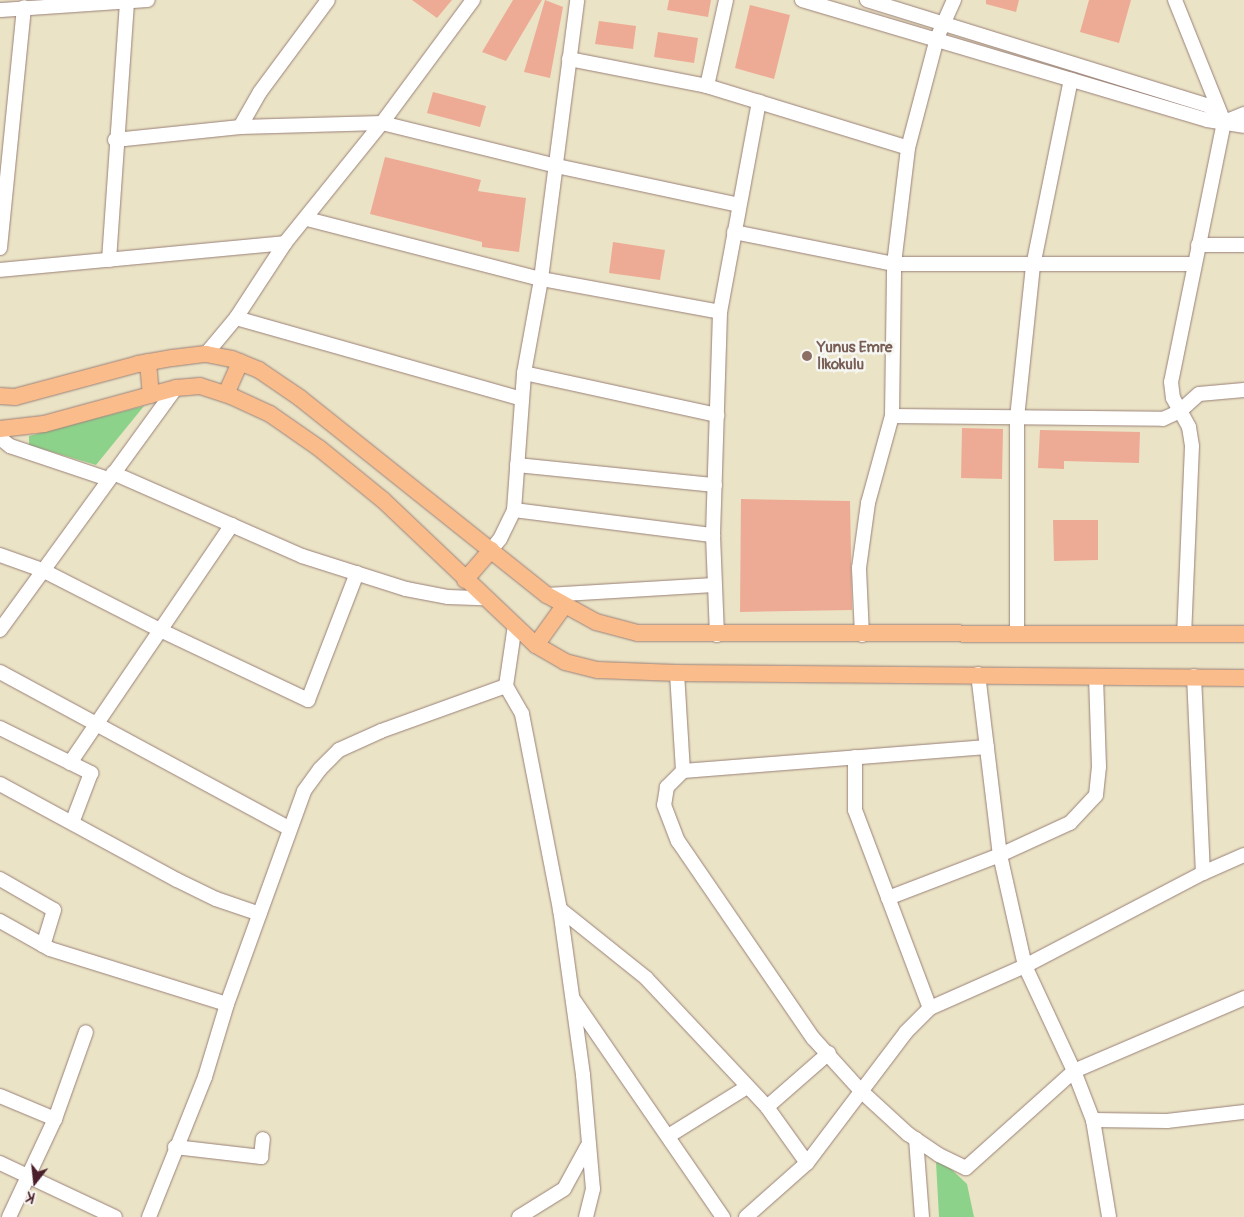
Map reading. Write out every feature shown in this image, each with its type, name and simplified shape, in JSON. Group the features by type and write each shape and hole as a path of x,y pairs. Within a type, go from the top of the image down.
{"main road":[{"path":"0,396 14,397 148,362 206,354 240,362 259,370 300,398 547,595 596,622 638,633 717,635 1244,634"},
{"path":"148,362 151,395"},
{"path":"226,394 240,362"},
{"path":"0,429 44,424 176,388 200,386 226,394 270,414 319,448 383,500 483,598 536,645 565,662 598,670 676,673 978,674 1244,678"},
{"path":"465,580 491,550"},
{"path":"536,645 564,606"}],"street":[{"path":"5,7 148,0"},
{"path":"240,127 260,92 328,0"},
{"path":"206,354 236,318 286,243 382,123 473,0"},
{"path":"564,0 572,19"},
{"path":"491,550 514,510 524,373 541,279 557,166 572,19 576,0"},
{"path":"707,86 726,0"},
{"path":"802,0 937,38 1207,120 1244,126"},
{"path":"867,0 1210,106 1224,122"},
{"path":"862,635 860,559 868,503 892,416 894,264 908,148 937,38 946,24 954,0"},
{"path":"1175,0 1224,122 1170,382 1180,412 1189,427 1192,446 1184,633"},
{"path":"109,260 115,140 127,1"},
{"path":"0,248 4,150 24,7"},
{"path":"569,59 707,86 908,148"},
{"path":"1017,634 1018,418 1033,266 1071,80"},
{"path":"717,635 713,535 720,312 759,102"},
{"path":"1224,122 1244,114"},
{"path":"115,140 240,127 382,123 557,166 739,205"},
{"path":"307,219 541,279 720,312"},
{"path":"734,232 894,264 1033,266 1194,264"},
{"path":"0,270 286,243"},
{"path":"1198,245 1244,245"},
{"path":"236,318 522,399"},
{"path":"524,373 717,415"},
{"path":"0,630 110,476 176,388"},
{"path":"892,416 1163,419 1180,412 1193,398 1206,392 1244,390"},
{"path":"0,438 10,446 110,476 232,525 302,556 448,597 483,598"},
{"path":"518,465 715,485"},
{"path":"514,510 713,535"},
{"path":"70,763 232,525"},
{"path":"0,555 42,570 160,630 308,700 357,573"},
{"path":"547,595 714,586"},
{"path":"515,625 506,686 522,714 560,909 572,998 593,1189 586,1217"},
{"path":"0,672 289,828"},
{"path":"676,673 683,771"},
{"path":"978,674 1000,855 1025,966 1074,1071 1093,1120 1109,1217"},
{"path":"888,898 1000,855 1070,823 1096,795 1099,767 1096,676"},
{"path":"1194,676 1203,873"},
{"path":"149,1217 205,1077 227,1004 289,828 304,791 320,769 339,750 380,731 506,686"},
{"path":"0,728 91,773 72,823"},
{"path":"987,747 683,771 667,787 664,805 678,841 813,1038 829,1053 861,1091 916,1140 966,1168 1074,1071 1244,998"},
{"path":"855,757 855,810 930,1008"},
{"path":"0,784 177,880 216,898 260,914"},
{"path":"746,1217 807,1163 906,1032 930,1008 1025,966 1203,873 1244,855"},
{"path":"0,880 54,910 43,945"},
{"path":"560,909 646,978 747,1088 767,1107 807,1163"},
{"path":"0,921 43,945 227,1004"},
{"path":"572,998 670,1135 723,1217"},
{"path":"9,1217 27,1175 55,1119 86,1032"},
{"path":"767,1107 829,1053"},
{"path":"670,1135 747,1088"},
{"path":"0,1096 55,1119"},
{"path":"1093,1120 1167,1121 1244,1112"},
{"path":"176,1146 261,1157 263,1139"},
{"path":"916,1140 922,1217"},
{"path":"519,1217 564,1189 578,1169 588,1144"},
{"path":"0,1163 115,1217"}],"green space":[{"path":"144,406 96,465 29,445 29,436"},
{"path":"936,1162 948,1166 967,1184 974,1217 939,1217"}],"building":[{"path":"412,0 452,0 437,18"},
{"path":"513,0 542,0 506,61 482,52"},
{"path":"545,0 563,7 550,78 524,72"},
{"path":"669,0 711,0 708,17 667,10"},
{"path":"986,0 1019,0 1016,12 986,4"},
{"path":"1089,0 1131,0 1119,43 1080,32"},
{"path":"750,5 790,15 774,79 735,68"},
{"path":"599,21 636,26 633,49 595,44"},
{"path":"658,32 698,38 694,63 654,57"},
{"path":"433,92 486,106 480,127 427,113"},
{"path":"385,157 481,180 478,191 526,198 519,252 482,247 482,242 370,214"},
{"path":"613,242 665,250 660,280 609,273"},
{"path":"962,428 1003,429 1002,479 961,478"},
{"path":"1040,430 1140,432 1139,463 1064,461 1064,469 1038,468"},
{"path":"741,499 850,501 852,610 740,612"},
{"path":"1053,520 1098,520 1098,560 1054,561"}],"place":[{"name":"Yunus Emre İlkokulu","path":"807,356"}]}
